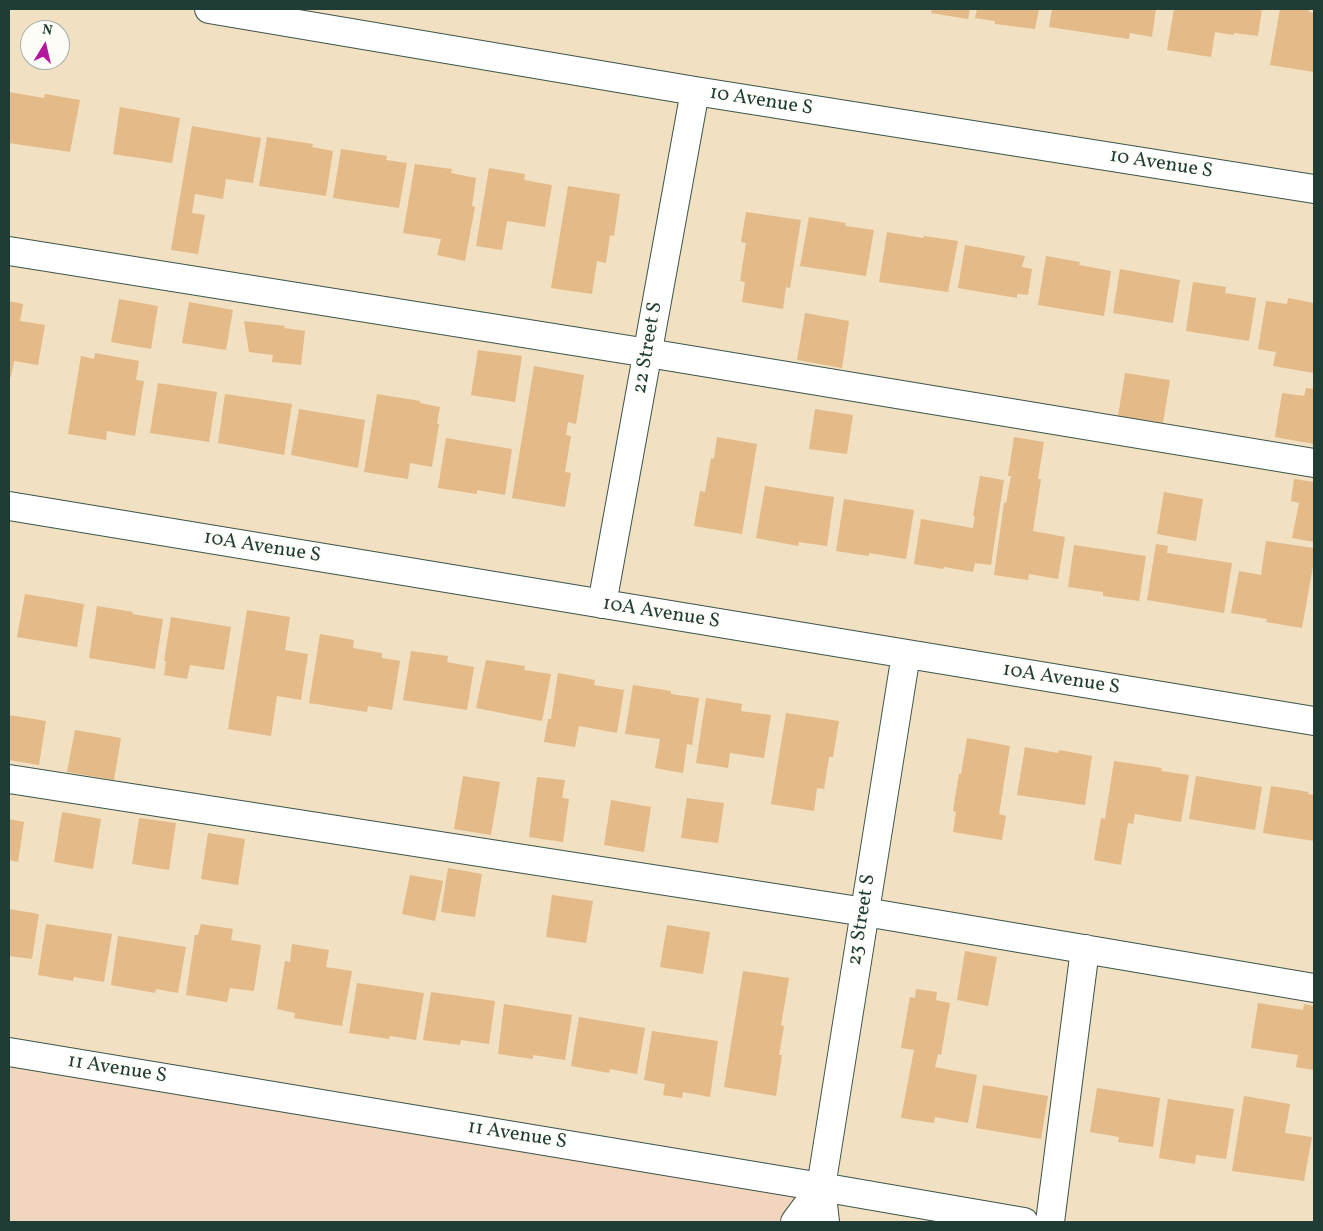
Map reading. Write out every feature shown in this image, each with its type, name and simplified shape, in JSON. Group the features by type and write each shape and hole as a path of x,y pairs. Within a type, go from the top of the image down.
{"street":[{"name":"10 Avenue S","path":"209,9 272,14 695,92 1314,190"},
{"name":"22 Street S","path":"602,604 695,92"},
{"path":"9,251 1314,463"},
{"name":"10A Avenue S","path":"9,506 1314,720"},
{"name":"23 Street S","path":"825,1222 821,1187 906,654"},
{"path":"9,779 865,912 1314,988"},
{"path":"1050,1222 1085,949"},
{"name":"11 Avenue S","path":"9,1052 1024,1222"},
{"name":"23 Street S","path":"795,1222 821,1187"}],"shaded area":[{"path":"9,1052 821,1187 795,1222 9,1222"}],"building":[{"path":"932,9 970,9 968,19 931,13"},
{"path":"977,9 1039,9 1035,29 995,24 995,21 975,18"},
{"path":"1052,9 1156,9 1152,37 1130,33 1129,39 1049,27"},
{"path":"1174,9 1262,9 1258,36 1215,32 1211,57 1167,50"},
{"path":"1280,9 1309,9 1309,12 1314,13 1314,72 1270,65"},
{"path":"9,92 44,98 45,94 80,100 70,152 9,143"},
{"path":"120,107 180,118 172,163 113,154"},
{"path":"192,126 261,138 253,183 226,179 223,199 195,194 192,213 205,215 198,254 171,250"},
{"path":"267,137 313,144 312,147 333,151 326,196 259,186"},
{"path":"341,149 387,156 386,160 407,163 399,208 333,198"},
{"path":"415,164 452,169 451,173 476,178 472,206 475,207 465,261 437,255 441,239 403,233"},
{"path":"489,168 525,174 524,180 552,185 545,227 507,221 502,250 476,246"},
{"path":"568,186 620,194 614,236 610,235 606,263 597,261 592,294 551,288"},
{"path":"746,212 801,220 790,288 786,287 783,309 742,302 745,282 740,281 746,243 741,242"},
{"path":"809,217 846,223 845,226 874,230 866,276 800,266"},
{"path":"887,232 958,241 948,292 879,282"},
{"path":"965,245 1025,256 1022,267 1032,269 1028,295 1017,294 1017,298 958,288"},
{"path":"1046,256 1080,262 1079,265 1111,271 1104,316 1038,305"},
{"path":"1120,269 1180,280 1173,323 1113,313"},
{"path":"1193,282 1226,287 1225,293 1256,298 1249,341 1186,331"},
{"path":"1288,298 1314,303 1314,373 1273,366 1276,352 1258,349 1266,301 1287,304"},
{"path":"119,299 158,306 151,349 111,342"},
{"path":"9,301 23,304 20,321 45,325 38,365 14,361 11,377 9,377"},
{"path":"189,302 233,310 226,350 182,343"},
{"path":"805,313 849,321 842,368 797,360"},
{"path":"244,321 285,326 284,328 305,331 301,365 272,362 273,355 249,352"},
{"path":"478,350 522,356 515,402 471,395"},
{"path":"95,353 139,361 136,380 144,381 135,436 107,431 106,440 68,434 81,356 94,359"},
{"path":"534,366 584,375 576,424 568,422 566,435 571,436 565,472 571,473 565,507 512,498"},
{"path":"1125,373 1170,380 1163,423 1118,416"},
{"path":"158,383 217,392 209,442 150,433"},
{"path":"1306,388 1314,389 1314,444 1275,437 1282,393 1304,396"},
{"path":"225,394 292,404 284,455 218,443"},
{"path":"377,394 420,401 420,403 440,407 432,467 410,463 408,479 364,472"},
{"path":"299,409 365,420 358,468 291,455"},
{"path":"815,409 853,415 847,454 809,449"},
{"path":"717,437 757,444 742,534 694,526 700,491 705,492 711,458 714,459"},
{"path":"1014,437 1044,442 1038,479 1041,479 1033,531 1065,537 1058,579 1029,574 1028,580 994,575 1004,503 1006,503 1011,476 1008,476"},
{"path":"446,438 512,449 505,495 477,490 477,494 438,488"},
{"path":"980,476 1004,480 991,565 975,563 973,572 914,564 921,519 973,528 975,516 973,516"},
{"path":"1294,479 1314,482 1314,542 1292,538 1299,503 1291,501"},
{"path":"765,486 834,497 827,546 799,542 798,546 756,538"},
{"path":"1164,492 1203,499 1196,541 1157,534"},
{"path":"844,499 914,510 906,559 869,553 869,556 836,551"},
{"path":"1266,541 1314,548 1314,561 1302,628 1266,622 1267,619 1231,613 1239,571 1261,575"},
{"path":"1156,544 1168,546 1167,553 1232,563 1224,613 1147,600"},
{"path":"1074,545 1146,556 1139,601 1103,596 1103,592 1068,587"},
{"path":"25,594 84,604 77,647 17,637"},
{"path":"97,606 163,619 155,669 89,658"},
{"path":"247,610 290,617 285,650 308,654 301,700 277,696 271,736 228,729"},
{"path":"171,617 231,627 224,670 190,665 187,679 164,675 166,661 164,661"},
{"path":"320,634 354,640 353,648 382,653 382,658 400,661 392,710 368,706 367,712 309,703"},
{"path":"411,651 448,656 447,662 474,667 467,710 403,700"},
{"path":"486,660 525,666 524,670 551,674 542,721 476,708"},
{"path":"558,673 595,680 594,685 624,690 617,733 579,726 575,747 544,742 548,719 551,719"},
{"path":"633,685 699,698 692,745 687,744 683,773 655,768 660,739 625,734"},
{"path":"706,698 742,704 741,711 771,715 764,758 730,753 728,768 696,763"},
{"path":"786,713 839,721 833,757 829,757 824,789 817,788 814,811 771,804"},
{"path":"9,715 46,721 39,765 9,760"},
{"path":"75,730 121,738 114,780 67,772"},
{"path":"967,738 1010,746 999,814 1006,816 1002,840 953,832 956,812 953,811"},
{"path":"1025,747 1058,753 1059,750 1092,756 1085,805 1017,795"},
{"path":"1114,761 1162,768 1161,771 1189,775 1181,822 1135,814 1133,824 1128,823 1121,865 1094,860 1101,818 1105,819"},
{"path":"463,776 500,782 491,835 454,829"},
{"path":"1196,776 1262,787 1255,830 1189,819"},
{"path":"537,777 565,780 562,798 569,799 563,842 529,837"},
{"path":"1271,786 1309,792 1308,794 1314,795 1314,841 1263,833"},
{"path":"687,798 724,803 718,843 681,838"},
{"path":"611,800 651,807 644,852 604,845"},
{"path":"62,812 101,819 93,869 54,862"},
{"path":"139,818 176,823 169,870 132,864"},
{"path":"9,819 24,822 18,862 9,860"},
{"path":"208,833 245,839 238,885 201,879"},
{"path":"448,868 482,874 475,917 441,912"},
{"path":"410,875 443,881 435,921 402,914"},
{"path":"552,895 593,901 586,943 546,937"},
{"path":"9,909 39,914 32,959 9,956"},
{"path":"46,924 112,934 104,982 74,977 73,981 38,975"},
{"path":"201,924 233,929 231,940 261,945 254,991 230,988 227,1002 186,995 195,935 198,935"},
{"path":"667,925 710,932 703,974 660,967"},
{"path":"118,936 186,947 178,993 156,989 155,993 111,985"},
{"path":"292,944 329,950 326,967 352,971 342,1026 294,1018 295,1013 277,1009 285,961 290,962"},
{"path":"965,951 997,957 988,1006 957,1000"},
{"path":"743,971 789,978 781,1025 784,1026 779,1055 782,1055 776,1096 724,1087"},
{"path":"357,983 424,993 416,1040 390,1036 389,1039 349,1033"},
{"path":"916,989 937,992 936,1000 950,1003 941,1055 938,1054 935,1067 977,1075 968,1123 935,1117 934,1123 901,1118 914,1050 901,1048 910,997 915,998"},
{"path":"431,992 495,1001 489,1044 461,1040 460,1045 423,1040"},
{"path":"1258,1003 1303,1010 1304,1004 1314,1006 1314,1070 1296,1067 1298,1055 1251,1048"},
{"path":"504,1004 572,1015 565,1060 533,1055 533,1059 498,1054"},
{"path":"579,1017 645,1028 637,1074 610,1069 609,1073 571,1066"},
{"path":"652,1031 718,1041 710,1097 683,1092 682,1098 663,1095 665,1084 644,1080"},
{"path":"983,1085 1048,1096 1041,1139 976,1128"},
{"path":"1097,1088 1160,1098 1153,1147 1118,1142 1119,1137 1090,1132"},
{"path":"1244,1096 1290,1104 1285,1133 1312,1137 1304,1181 1232,1171"},
{"path":"1168,1099 1234,1109 1226,1159 1196,1155 1195,1164 1159,1158"}]}
